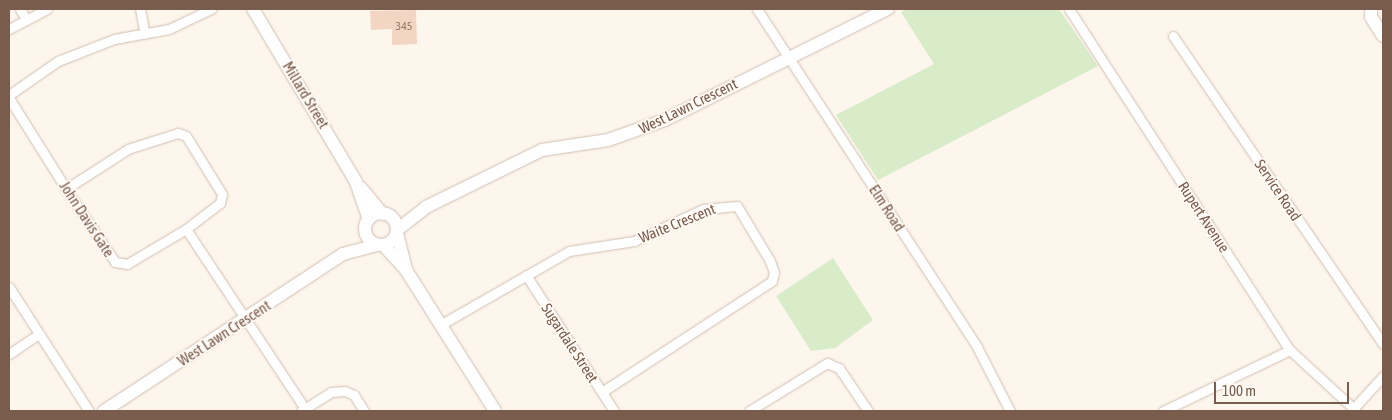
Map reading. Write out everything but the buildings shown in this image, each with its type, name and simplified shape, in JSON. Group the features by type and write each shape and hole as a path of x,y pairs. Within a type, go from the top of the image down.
{"street":[{"path":"20,9 26,19"},
{"path":"9,29 46,9"},
{"path":"140,9 146,34"},
{"path":"9,97 58,61 114,39 169,30 210,9"},
{"name":"Millard Street","path":"253,9 356,182 386,215 397,232"},
{"name":"Elm Road","path":"758,9 980,353 1010,411"},
{"name":"West Lawn Crescent","path":"343,254 380,245 426,207 542,150 608,140 664,120 788,56 888,9"},
{"name":"Rupert Avenue","path":"1069,9 1290,350 1355,410"},
{"path":"1371,9 1371,17 1383,36"},
{"name":"Service Road","path":"1174,36 1383,344"},
{"name":"John Davis Gate","path":"9,97 66,189 115,262 127,264 186,229 220,203 222,194 186,136 178,133 128,149 66,189"},
{"name":"Millard Street","path":"356,182 368,222 369,239 380,245"},
{"name":"Waite Crescent","path":"440,325 569,251 634,241 718,204 737,206 770,261 774,272 772,281 602,392"},
{"name":"West Lawn Crescent","path":"104,411 343,254 368,222 386,215 426,207"},
{"path":"186,229 303,410 331,392 345,391 354,395 364,411"},
{"path":"397,232 406,270"},
{"path":"380,245 406,270 495,411"},
{"name":"Sugardale Street","path":"526,275 614,411"},
{"path":"9,287 89,411"},
{"path":"9,354 39,334"},
{"path":"1163,411 1290,350"},
{"path":"749,411 827,363 839,368 868,411"},
{"path":"1355,410 1383,376"}],"green space":[{"path":"907,9 1059,9 1098,66 878,180 836,115 934,64 901,12"},
{"path":"833,258 873,320 835,348 811,351 776,296"}]}
